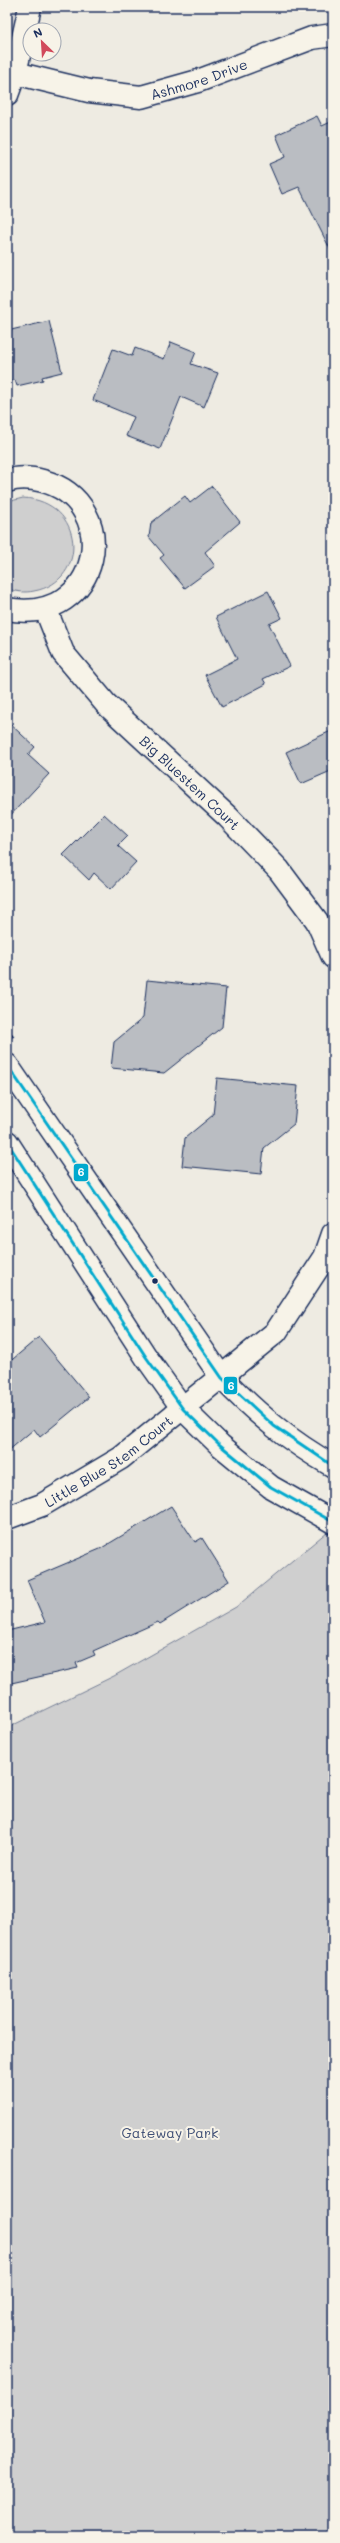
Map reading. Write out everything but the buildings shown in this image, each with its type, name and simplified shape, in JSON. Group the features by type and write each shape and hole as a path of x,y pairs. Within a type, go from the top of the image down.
{"street":[{"path":"7,95 15,73 30,7"},
{"name":"Ashmore Drive","path":"15,73 89,91 141,97 198,81 312,38 333,35"},
{"path":"7,481 32,478 55,484 74,498 87,516 93,538 91,561 82,582 66,599 46,610 24,612 7,609"},
{"name":"Big Bluestem Court","path":"46,610 63,653 106,704 228,817 279,870 317,921 333,957"},
{"path":"7,1065 222,1378 246,1403 297,1446 333,1466"},
{"path":"7,1142 146,1357 183,1409 220,1446 270,1487 333,1522"},
{"path":"222,1378 276,1332 325,1257 333,1234"},
{"name":"Little Blue Stem Court","path":"7,1518 42,1505 121,1458 222,1378"}],"shaded area":[{"path":"7,7 30,7 26,22 22,22 22,38 7,95"}],"green space":[{"path":"23,498 44,502 59,512 68,526 73,542 71,558 65,573 52,584 27,592 7,588 7,502"},
{"name":"Gateway Park","path":"333,1527 333,2536 7,2536 7,1728 114,1676 236,1607"}],"transit line":[{"name":"6","path":"7,1065 222,1378 274,1426 333,1466"},
{"name":"6","path":"7,1142 146,1357 183,1409 220,1445 271,1487 333,1522"}]}
